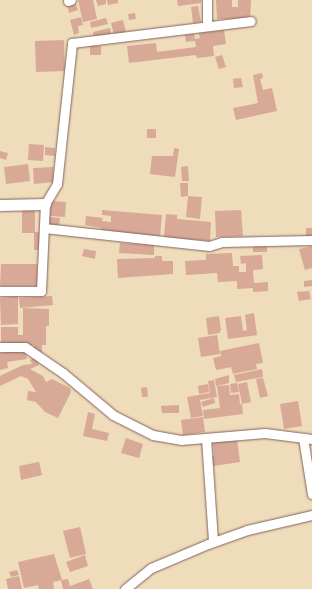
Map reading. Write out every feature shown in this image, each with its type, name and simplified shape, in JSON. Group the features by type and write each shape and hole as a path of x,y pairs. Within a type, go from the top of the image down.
{"street":[{"path":"207,0 207,26"},
{"path":"0,291 41,291 45,204 57,184 72,43 251,21"},
{"path":"0,205 45,204"},
{"path":"44,228 209,246 222,242 312,240"},
{"path":"0,347 25,347 63,373 113,415 138,430 167,438 206,438 266,433 307,438 312,494"},
{"path":"206,438 213,542"},
{"path":"125,589 151,568 213,542 248,530 312,515"}],"building":[{"path":"78,0 93,0 97,19 83,22"},
{"path":"96,0 106,0 106,4 98,6"},
{"path":"107,0 118,0 118,3 108,5"},
{"path":"177,0 201,0 201,3 178,6"},
{"path":"216,0 232,0 232,7 238,7 238,0 251,0 250,19 217,19"},
{"path":"75,2 78,10 69,13 67,4"},
{"path":"198,6 201,22 193,23 191,7"},
{"path":"135,13 136,19 129,20 128,14"},
{"path":"81,17 83,25 78,26 79,33 74,35 70,20"},
{"path":"106,18 108,24 91,28 90,22"},
{"path":"123,20 126,32 114,35 111,23"},
{"path":"110,28 111,34 94,38 93,32"},
{"path":"224,30 226,44 213,46 214,56 197,58 196,55 129,63 127,46 156,43 157,52 196,47 195,41 186,42 185,35 194,34 195,39 200,38 199,33"},
{"path":"64,40 65,71 36,72 35,41"},
{"path":"90,46 101,46 101,55 90,55"},
{"path":"222,55 226,67 219,69 215,57"},
{"path":"262,73 263,78 260,79 263,90 272,88 277,111 236,120 233,108 258,103 253,75"},
{"path":"241,78 243,87 234,88 233,79"},
{"path":"147,129 156,129 156,138 147,138"},
{"path":"29,144 44,145 43,161 28,160"},
{"path":"45,147 55,148 55,156 45,155"},
{"path":"174,148 179,149 175,177 150,174 152,156 173,156"},
{"path":"0,151 8,153 6,160 0,158"},
{"path":"28,164 30,181 6,184 4,167"},
{"path":"188,166 189,181 182,181 181,167"},
{"path":"53,167 54,182 34,184 33,168"},
{"path":"180,183 188,183 188,196 181,197"},
{"path":"188,196 202,197 200,219 186,217"},
{"path":"51,201 66,202 65,217 50,216"},
{"path":"22,210 35,210 35,232 39,232 40,250 34,250 34,233 22,233"},
{"path":"102,210 162,215 160,236 101,231 101,228 85,225 86,216 103,218 102,221 111,222 111,216 102,215"},
{"path":"241,210 243,236 216,237 215,211"},
{"path":"166,214 177,215 177,219 211,222 210,241 164,237"},
{"path":"49,217 60,218 59,226 48,225"},
{"path":"306,228 312,228 312,237 306,237"},
{"path":"120,243 154,245 154,255 119,253"},
{"path":"253,245 267,245 267,252 253,252"},
{"path":"312,246 312,268 305,270 299,249"},
{"path":"84,249 96,251 95,259 82,256"},
{"path":"232,253 233,266 239,266 239,272 246,272 246,263 241,264 240,256 262,255 263,269 253,270 254,283 268,282 268,291 253,292 253,288 237,289 237,281 218,282 217,273 186,275 185,261 206,260 206,254"},
{"path":"155,256 162,256 162,261 173,261 173,274 118,278 117,259 155,258"},
{"path":"1,264 37,264 37,286 0,286"},
{"path":"312,280 312,286 304,287 304,281"},
{"path":"309,291 311,299 299,301 297,292"},
{"path":"18,296 18,324 1,325 0,298"},
{"path":"52,296 53,305 20,308 19,298"},
{"path":"23,308 49,309 49,326 46,326 46,345 42,345 42,354 34,354 34,345 1,345 1,327 18,327 18,335 23,335"},
{"path":"254,313 257,335 228,339 225,318 241,316 243,331 247,330 245,315"},
{"path":"219,316 221,330 219,333 208,335 206,318"},
{"path":"217,335 220,354 201,357 198,338"},
{"path":"259,343 263,363 256,364 257,369 233,374 231,367 216,370 213,358 221,356 220,351"},
{"path":"25,349 27,359 7,362 8,368 0,370 0,353"},
{"path":"36,357 39,365 30,369 43,376 46,382 52,379 70,388 71,392 58,418 45,412 36,402 27,400 28,391 36,392 28,379 21,376 0,386 0,376 23,365 32,364 30,360"},
{"path":"262,369 263,377 236,382 234,375"},
{"path":"229,375 229,383 216,386 215,379"},
{"path":"263,378 268,396 260,398 256,379"},
{"path":"214,380 217,397 200,400 203,416 191,418 187,397 210,393 208,381"},
{"path":"247,382 251,402 242,404 238,384"},
{"path":"237,383 239,392 231,393 230,384"},
{"path":"208,384 209,392 199,394 198,386"},
{"path":"229,385 230,395 239,394 240,404 242,404 243,414 204,419 203,410 220,408 217,386"},
{"path":"147,387 148,397 142,397 141,388"},
{"path":"214,398 215,403 203,407 201,402"},
{"path":"298,401 302,426 284,429 280,404"},
{"path":"179,405 179,413 162,413 161,406"},
{"path":"88,412 95,414 92,429 109,433 107,441 83,436"},
{"path":"203,417 205,432 183,435 181,420"},
{"path":"126,438 143,444 139,458 121,453"},
{"path":"237,439 240,462 207,467 205,457 214,456 213,443"},
{"path":"39,462 42,475 21,480 19,466"},
{"path":"80,527 86,554 70,558 63,531"},
{"path":"54,554 62,580 53,582 54,589 39,589 38,585 24,588 18,562"},
{"path":"85,555 88,566 70,572 66,562"},
{"path":"17,570 19,575 11,577 9,572"},
{"path":"19,576 22,589 8,589 6,579"},
{"path":"68,579 70,586 89,579 93,589 63,589 61,580"}]}
